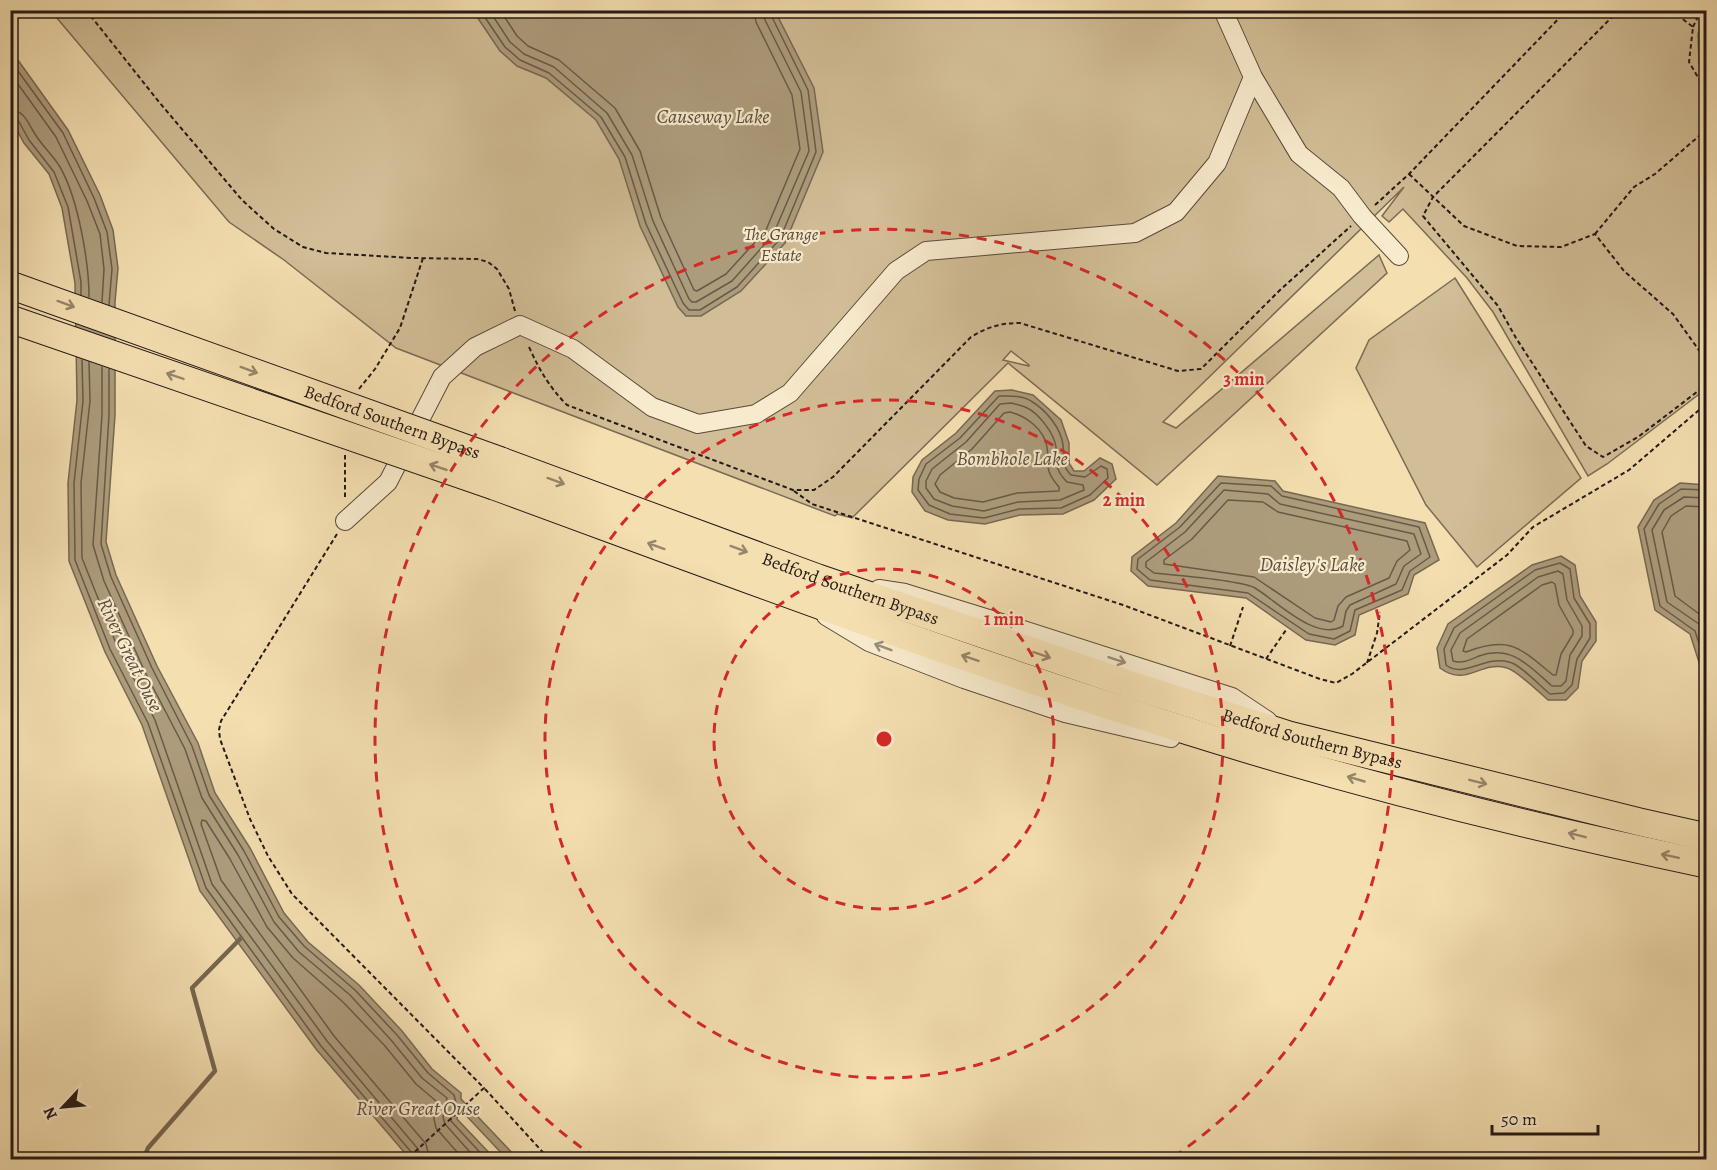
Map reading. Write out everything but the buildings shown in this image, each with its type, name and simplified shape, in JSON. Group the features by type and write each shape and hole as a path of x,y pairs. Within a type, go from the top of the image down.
{"highway":[{"name":"Bedford Southern Bypass","path":"10,285 497,474 814,590 1127,712 1413,795 1707,864"},
{"name":"Bedford Southern Bypass","path":"10,319 497,474"},
{"name":"Bedford Southern Bypass","path":"814,590 1289,735 1707,837"}],"lane":[{"path":"1224,10 1253,77 1299,154 1341,188 1362,216 1399,256"},
{"path":"345,521 388,482 442,377 475,347 520,325 573,349 652,407 688,421 698,424 756,414 790,393 896,271 926,251 1135,234 1176,212 1217,163 1253,77"}],"path":[{"path":"86,10 159,102 242,200 274,230 303,247 326,253 477,259 488,262 497,269 509,290 520,325 540,370 551,390 567,405 794,490 812,504 1123,605 1336,683 1367,663 1507,555 1533,526 1629,470 1707,404"},
{"path":"794,490 814,490 833,477 971,337 984,329 997,325 1020,323 1178,371 1201,369 1279,291 1409,174 1567,10"},
{"path":"1619,10 1433,197 1423,216 1498,306 1586,446 1603,456 1638,438 1707,385"},
{"path":"1671,10 1693,27"},
{"path":"1701,10 1693,27 1689,62 1707,91"},
{"path":"1409,174 1464,226 1516,246 1561,247 1595,234 1634,187 1655,174 1707,130"},
{"path":"1595,234 1624,271 1673,314 1707,360"},
{"path":"356,394 375,369 400,328 423,258"},
{"path":"345,450 345,521 221,721 220,739 250,819 268,856 292,894 484,1088 550,1160"},
{"path":"1230,646 1243,607"},
{"path":"1367,663 1377,633 1380,612"},
{"path":"1266,659 1287,630"},
{"path":"406,1160 484,1088"}],"green space":[{"name":"The Grange Estate","path":"51,11 1706,11 1698,34 1699,64 1706,76 1706,389 1588,476 1493,312 1467,278 1403,209 1389,222 1382,216 1404,187 1163,422 1176,428 1379,255 1387,273 1157,485 1008,363 852,518 837,514 835,516 396,348 284,260 229,222","holes":["1011,351 1029,366 1003,360"]},
{"path":"1455,278 1581,478 1477,567 1426,505 1356,368 1369,340"}],"water":[{"name":"Causeway Lake","path":"473,11 775,11 814,88 823,152 785,243 741,291 701,316 686,316 678,307 640,226 619,159 596,120 546,78 517,66 500,51"},
{"name":"River Great Ouse","path":"10,49 68,130 100,195 113,230 118,268 115,302 115,415 106,542 116,575 157,666 198,743 215,793 250,848 284,913 308,942 359,985 402,1031 432,1069 461,1093 461,1099 518,1159 507,1159 459,1108 457,1119 495,1159 410,1159 316,1049 200,891 142,725 105,652 69,561 68,483 77,400 75,283 62,208 49,174 24,143 11,119"},
{"name":"Bombhole Lake","path":"1012,390 1033,395 1061,420 1069,443 1069,463 1074,471 1084,471 1100,458 1112,464 1116,479 1094,500 1063,514 1020,515 985,524 948,520 925,511 912,492 913,477 922,460 956,433 995,391"},
{"name":"Daisley's Lake","path":"1218,476 1275,481 1283,491 1425,523 1439,560 1414,575 1408,594 1359,615 1355,635 1335,645 1306,640 1246,598 1148,586 1131,571 1132,557 1176,523"},
{"path":"1680,483 1706,485 1706,684 1690,634 1655,610 1638,527 1654,500"},
{"path":"1561,556 1575,565 1580,596 1596,622 1596,641 1582,661 1578,688 1566,700 1548,700 1522,677 1507,668 1489,667 1466,675 1458,675 1440,668 1437,648 1448,624 1532,565"}],"waterway":[{"path":"143,1160 148,1148 215,1071 192,988 241,938"}]}
